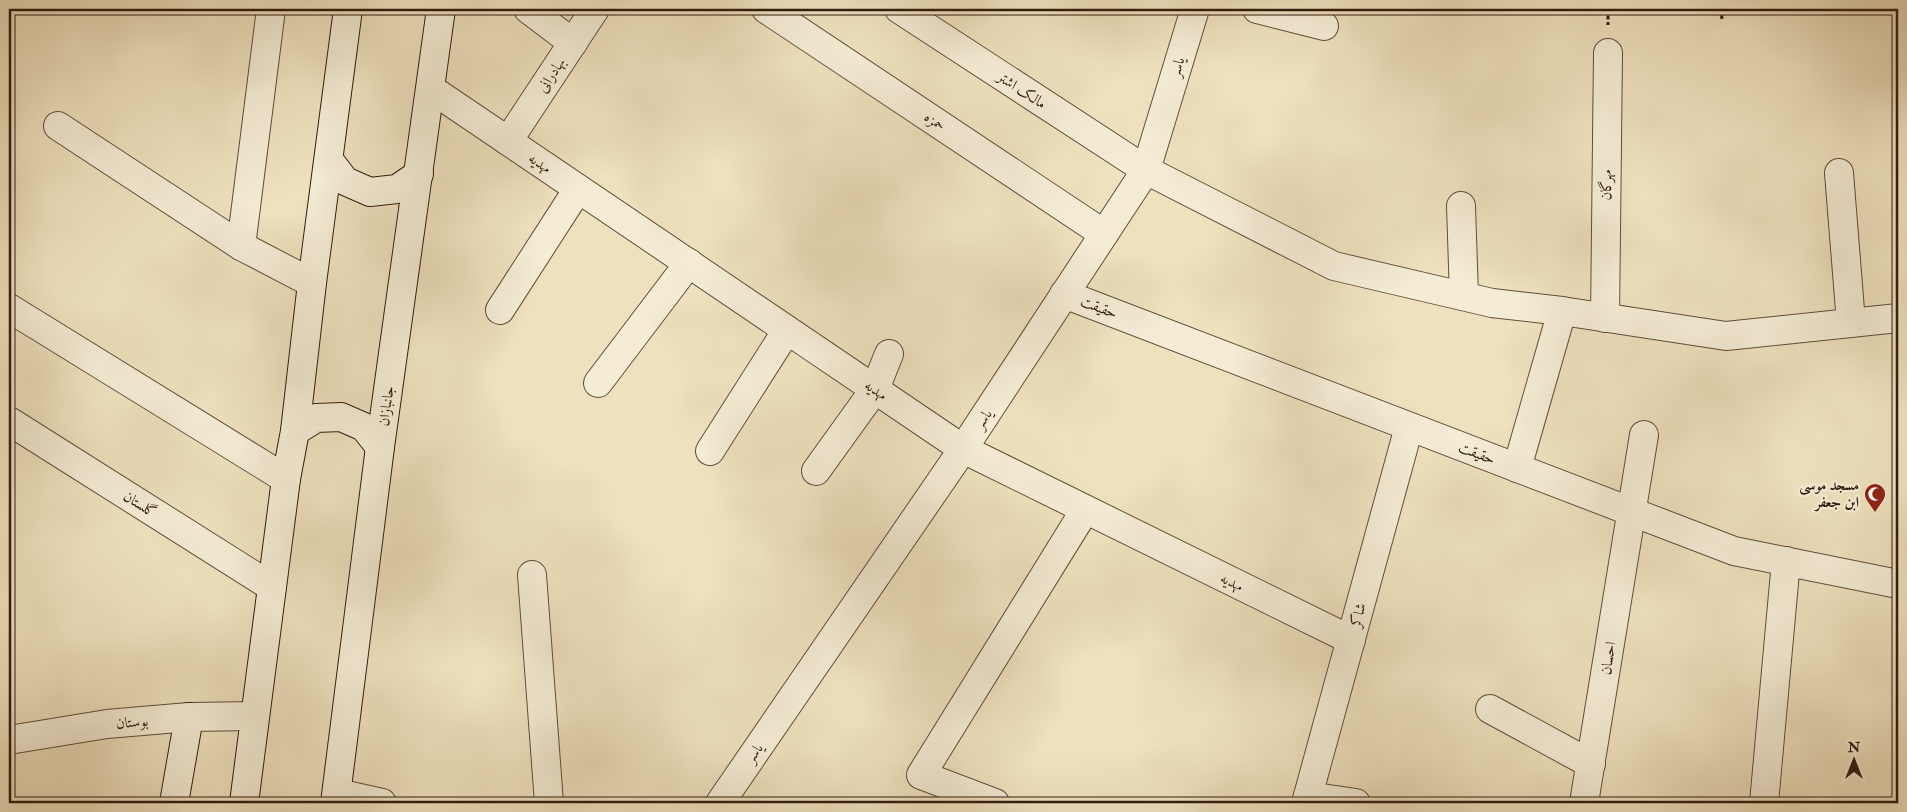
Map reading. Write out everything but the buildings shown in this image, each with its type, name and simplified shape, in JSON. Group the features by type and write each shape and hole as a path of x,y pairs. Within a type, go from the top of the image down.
{"street":[{"path":"241,246 270,9"},
{"path":"244,803 348,9"},
{"name":"جانبازان","path":"336,798 380,447 441,9"},
{"path":"528,9 573,43"},
{"name":"بهادرانی","path":"508,141 595,9"},
{"name":"حمزه","path":"766,9 1104,234"},
{"name":"مالک اشتر","path":"899,9 1146,170 1334,266 1492,302 1726,336 1898,318"},
{"name":"یاسر","path":"720,803 963,449 1146,170 1195,9"},
{"path":"1257,9 1324,26"},
{"name":"مهرگان","path":"1605,318 1608,54"},
{"name":"مهدیه","path":"431,89 963,449 1351,640"},
{"path":"58,126 241,246 312,283"},
{"path":"329,160 345,181 370,192 397,189 419,174"},
{"path":"1839,173 1851,323"},
{"path":"500,310 578,189"},
{"path":"1460,206 1464,296"},
{"path":"598,383 689,264"},
{"name":"حقیقت","path":"1064,294 1734,551 1898,584"},
{"path":"9,308 286,479"},
{"path":"1517,468 1562,311"},
{"path":"710,451 787,330"},
{"path":"816,470 875,390 889,354"},
{"path":"294,431 316,418 341,417 364,427 380,447"},
{"name":"گلستان","path":"9,421 272,587"},
{"name":"شاکر","path":"1307,800 1409,427"},
{"name":"احسان","path":"1584,803 1644,435"},
{"path":"995,803 921,775 1086,510"},
{"path":"1764,803 1786,561"},
{"path":"532,575 549,803"},
{"path":"1490,708 1591,764"},
{"name":"بوستان","path":"9,740 107,724 188,717 255,716"},
{"path":"174,803 188,717"},
{"path":"336,798 382,803"},
{"path":"1307,800 1356,803"}],"path":[{"path":"1722,9 1722,19"}],"place":[{"name":"مسجد موسی ابن جعفر","path":"1875,513"}]}
